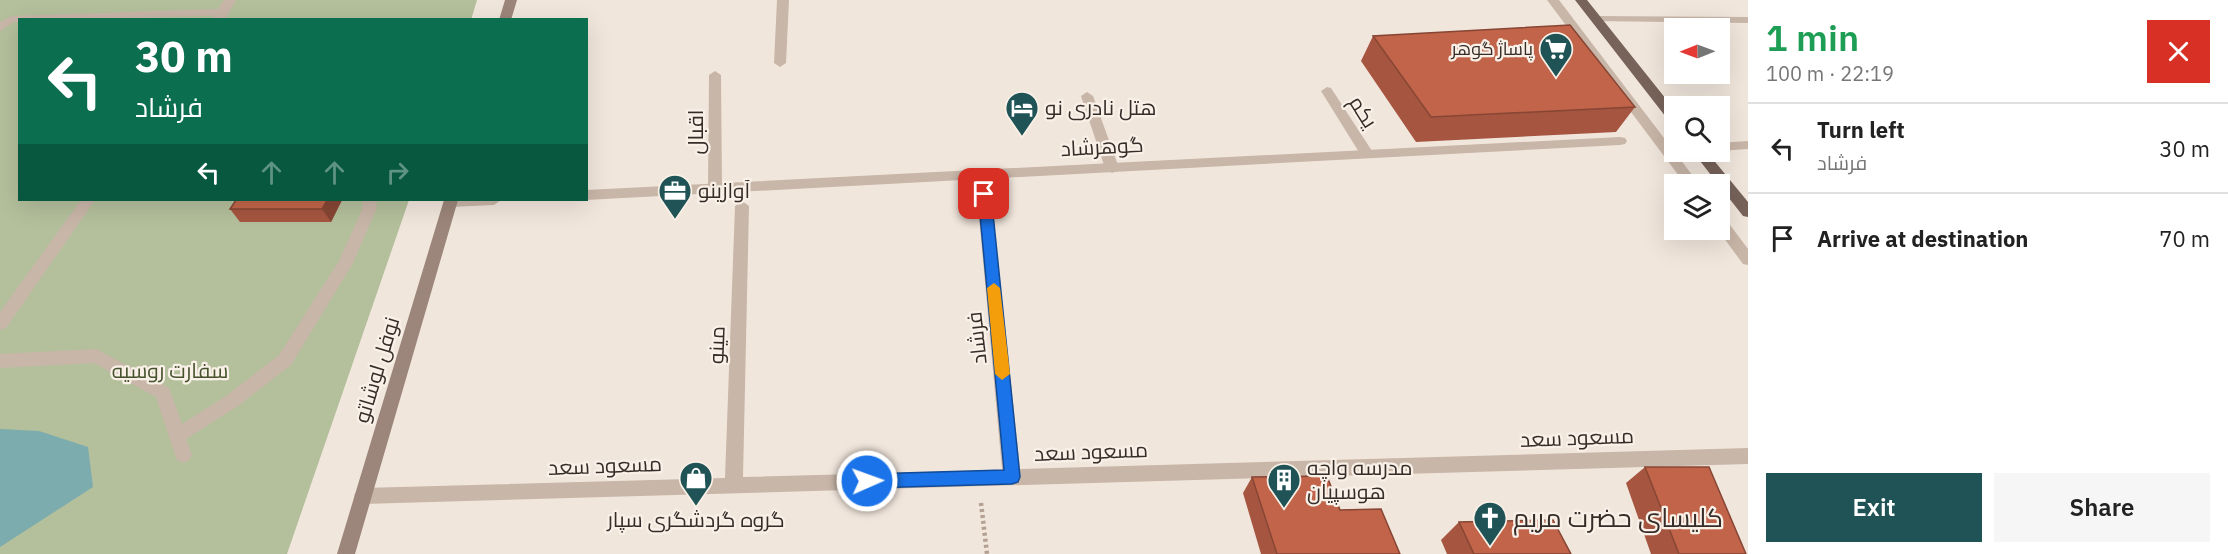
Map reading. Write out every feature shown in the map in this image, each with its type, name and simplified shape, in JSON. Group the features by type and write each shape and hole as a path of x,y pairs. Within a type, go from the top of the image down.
{"main road":[{"path":"506,18 511,0"},
{"path":"1581,0 1664,105"},
{"path":"1708,162 1748,212"},
{"name":"نوفل لوشاتو","path":"346,554 451,201"}],"street":[{"path":"114,18 218,17 230,0"},
{"path":"780,63 783,0"},
{"path":"1553,0 1684,174"},
{"path":"0,28 11,19 18,19"},
{"path":"1595,19 1748,20"},
{"name":"اقبال","path":"715,75 716,188"},
{"name":"یکم","path":"1327,91 1367,154"},
{"path":"1087,96 1112,168"},
{"name":"گوهرشاد","path":"588,195 1620,141"},
{"path":"1730,146 1748,145"},
{"name":"فرشاد","path":"984,194 1012,477"},
{"path":"0,324 87,201"},
{"path":"177,436 232,401 285,360 346,263 369,210 370,201"},
{"name":"مینو","path":"734,485 742,206"},
{"path":"1730,236 1748,260"},
{"path":"0,361 96,356 163,393 183,454"},
{"name":"مسعود سعد","path":"363,496 1748,456"}],"path":[{"path":"978,478 987,554"}],"green space":[{"name":"سفارت روسیه","path":"0,0 477,0 472,18 18,18 18,201 409,201 287,554 0,554"}],"water":[{"path":"0,429 39,431 88,447 93,487 0,547"}],"building":[{"path":"1570,25 1635,107 1431,117 1373,36"},
{"path":"235,201 326,201 322,209 230,209"},
{"path":"1645,467 1709,467 1746,554 1679,554"},
{"name":"مدرسه واچه هوسپیان","path":"1327,476 1340,510 1381,509 1400,554 1277,554 1252,477"},
{"path":"1553,520 1571,554 1474,554 1459,522"}],"slow traffic":[{"path":"994,288 1002,374"}],"place":[{"name":"پاساژ گوهر","path":"1556,78"},
{"name":"هتل نادری نو","path":"1022,137"},
{"name":"آوازینو","path":"675,220"},
{"name":"گروه گردشگری سپار","path":"696,507"},
{"name":"مدرسه واچه هوسپیان","path":"1284,509"},
{"name":"کلیسای حضرت مریم","path":"1490,547"}],"route":[{"path":"867,481 1012,477 984,194"}]}
